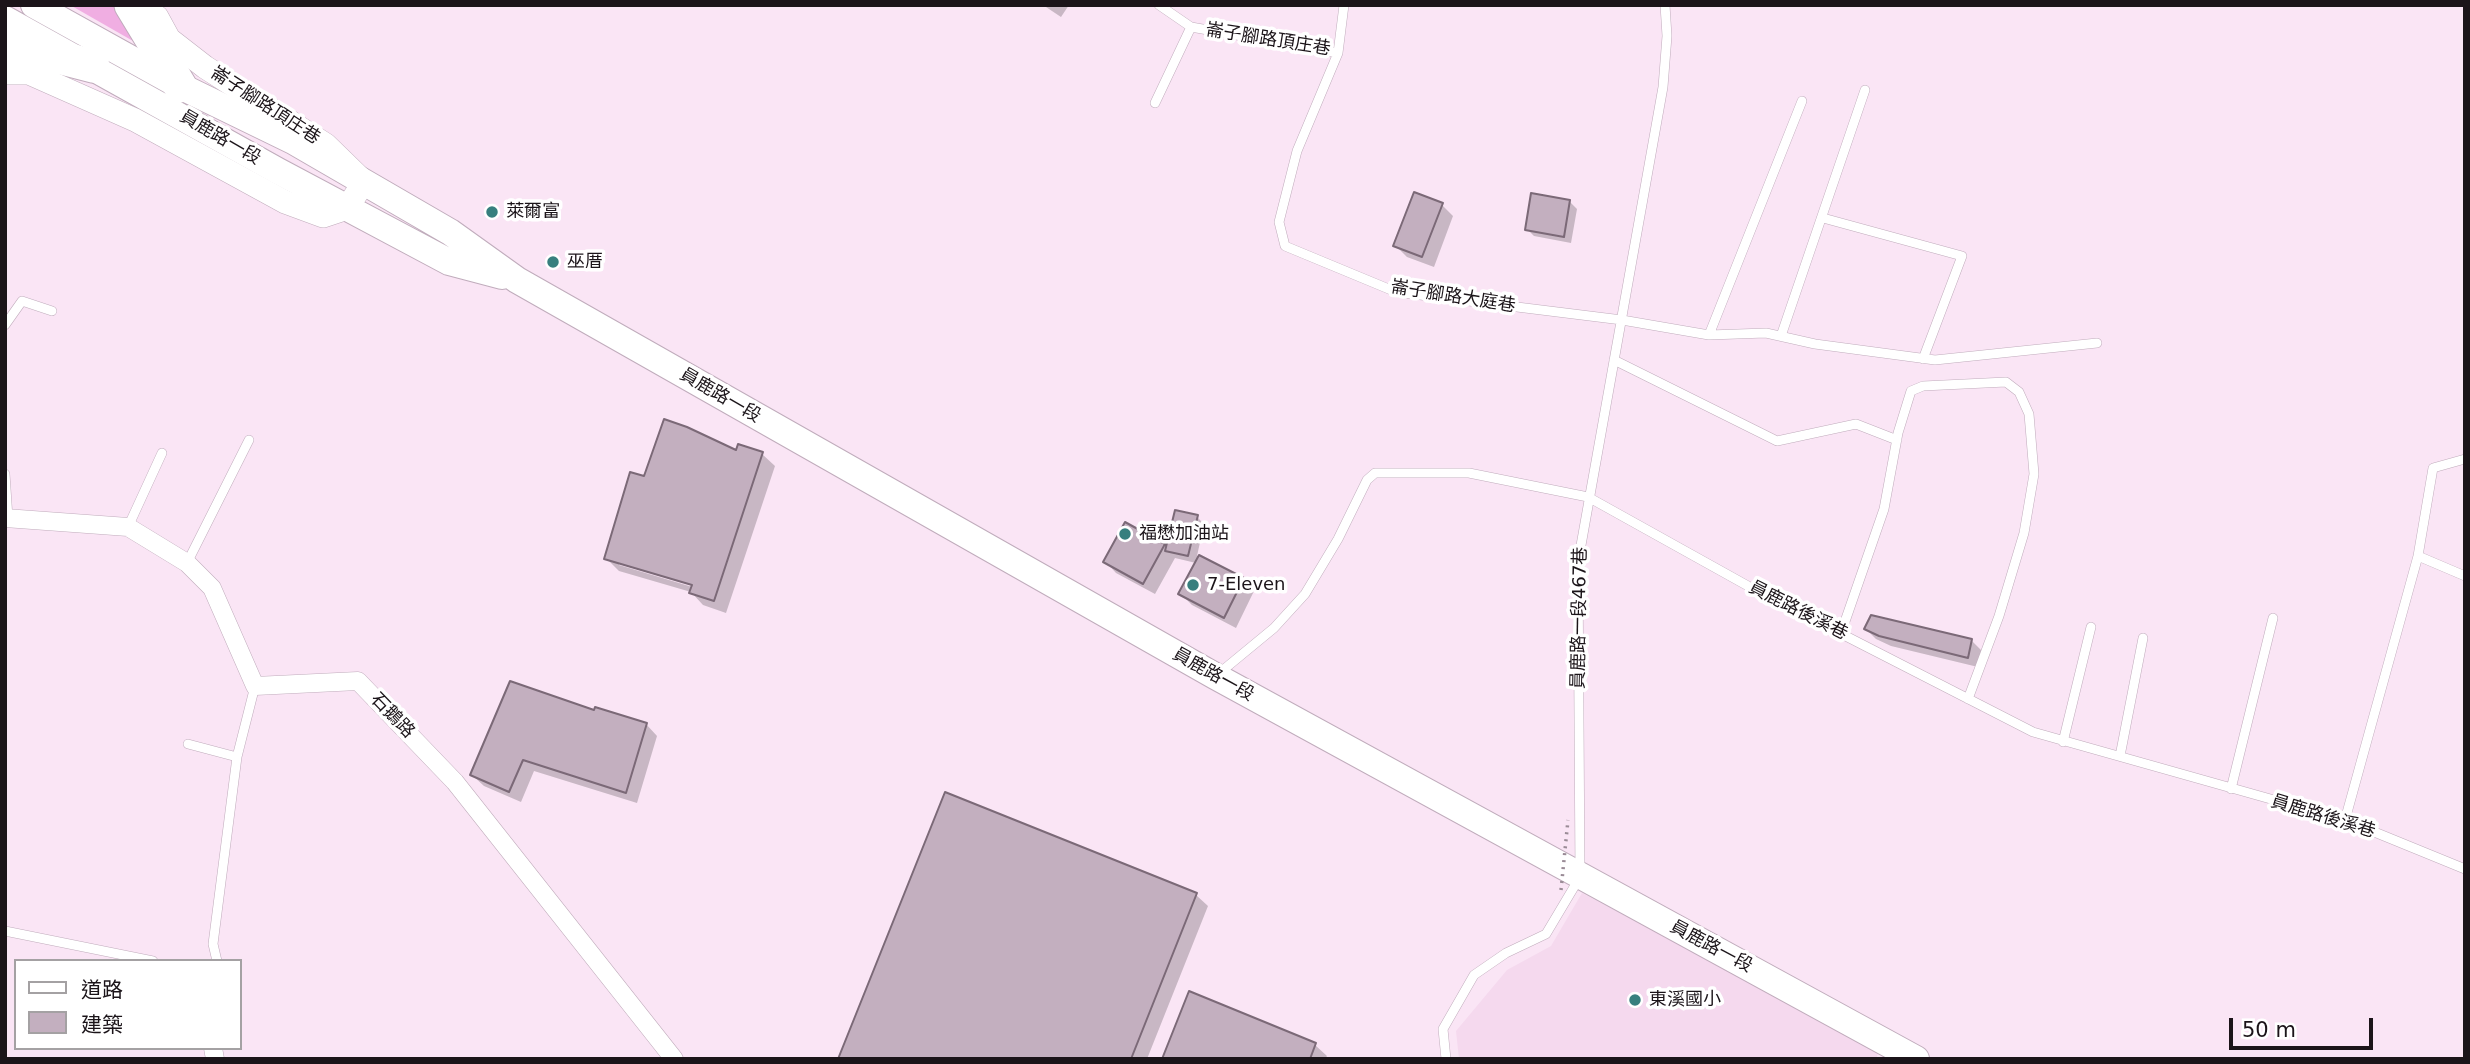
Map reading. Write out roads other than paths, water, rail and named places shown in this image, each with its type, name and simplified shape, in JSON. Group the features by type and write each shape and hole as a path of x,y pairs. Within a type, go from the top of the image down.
{"highway":[{"path":"131,5 180,86"},
{"path":"5,48 31,50 93,66"}],"main road":[{"name":"員鹿路一段","path":"34,5 180,86 293,141 450,232 517,280 1215,676 1570,883 1916,1059"},
{"name":"員鹿路一段","path":"5,19 449,262 517,280"}],"street":[{"name":"崙子腳路頂庄巷","path":"150,5 169,39 205,67 326,145 364,182"},
{"path":"5,73 29,73 135,120 285,202 323,216 347,208 364,182"},
{"path":"7,518 128,527 187,563 212,588 255,685"},
{"name":"石鵝路","path":"255,685 358,681 455,782 674,1059"}],"lane":[{"name":"崙子腳路頂庄巷","path":"1159,5 1191,27 1338,53 1344,5"},
{"path":"1622,320 1663,87 1667,36 1665,5"},
{"path":"1154,103 1191,27"},
{"name":"崙子腳路大庭巷","path":"1338,53 1297,151 1279,222 1285,246 1396,292 1622,320 1709,335 1766,333 1815,344 1935,360 2097,343"},
{"path":"1781,336 1865,90"},
{"path":"1709,335 1802,101"},
{"path":"1823,218 1962,256 1923,359"},
{"path":"5,325 22,301 52,311"},
{"name":"員鹿路一段467巷","path":"1570,883 1578,562 1622,320"},
{"path":"1614,360 1777,441 1856,424 1897,440"},
{"path":"1840,633 1884,509 1897,440 1911,391 1923,386 2006,382 2019,392 2029,414 2034,474 2024,533 2000,616 1968,698"},
{"path":"187,563 249,440"},
{"path":"128,527 162,453"},
{"path":"2345,820 2417,556 2433,468 2465,458"},
{"name":"員鹿路後溪巷","path":"1215,676 1274,628 1306,594 1338,539 1367,480 1375,472 1469,473 1588,497 1748,586 2034,732 2345,820 2465,869"},
{"path":"5,474 7,518"},
{"path":"2417,556 2465,576"},
{"path":"2231,789 2273,618"},
{"path":"2063,742 2091,626"},
{"path":"2120,756 2143,638"},
{"path":"217,959 213,944 237,757 255,685"},
{"path":"188,744 237,757"},
{"path":"1446,1059 1443,1029 1474,975 1506,953 1546,934 1570,883"},
{"path":"5,931 143,959"}],"place":[{"name":"萊爾富","path":"492,212"},
{"name":"巫厝","path":"553,262"},
{"name":"福懋加油站","path":"1125,534"},
{"name":"7-Eleven","path":"1193,585"},
{"name":"東溪國小","path":"1635,1000"}]}
